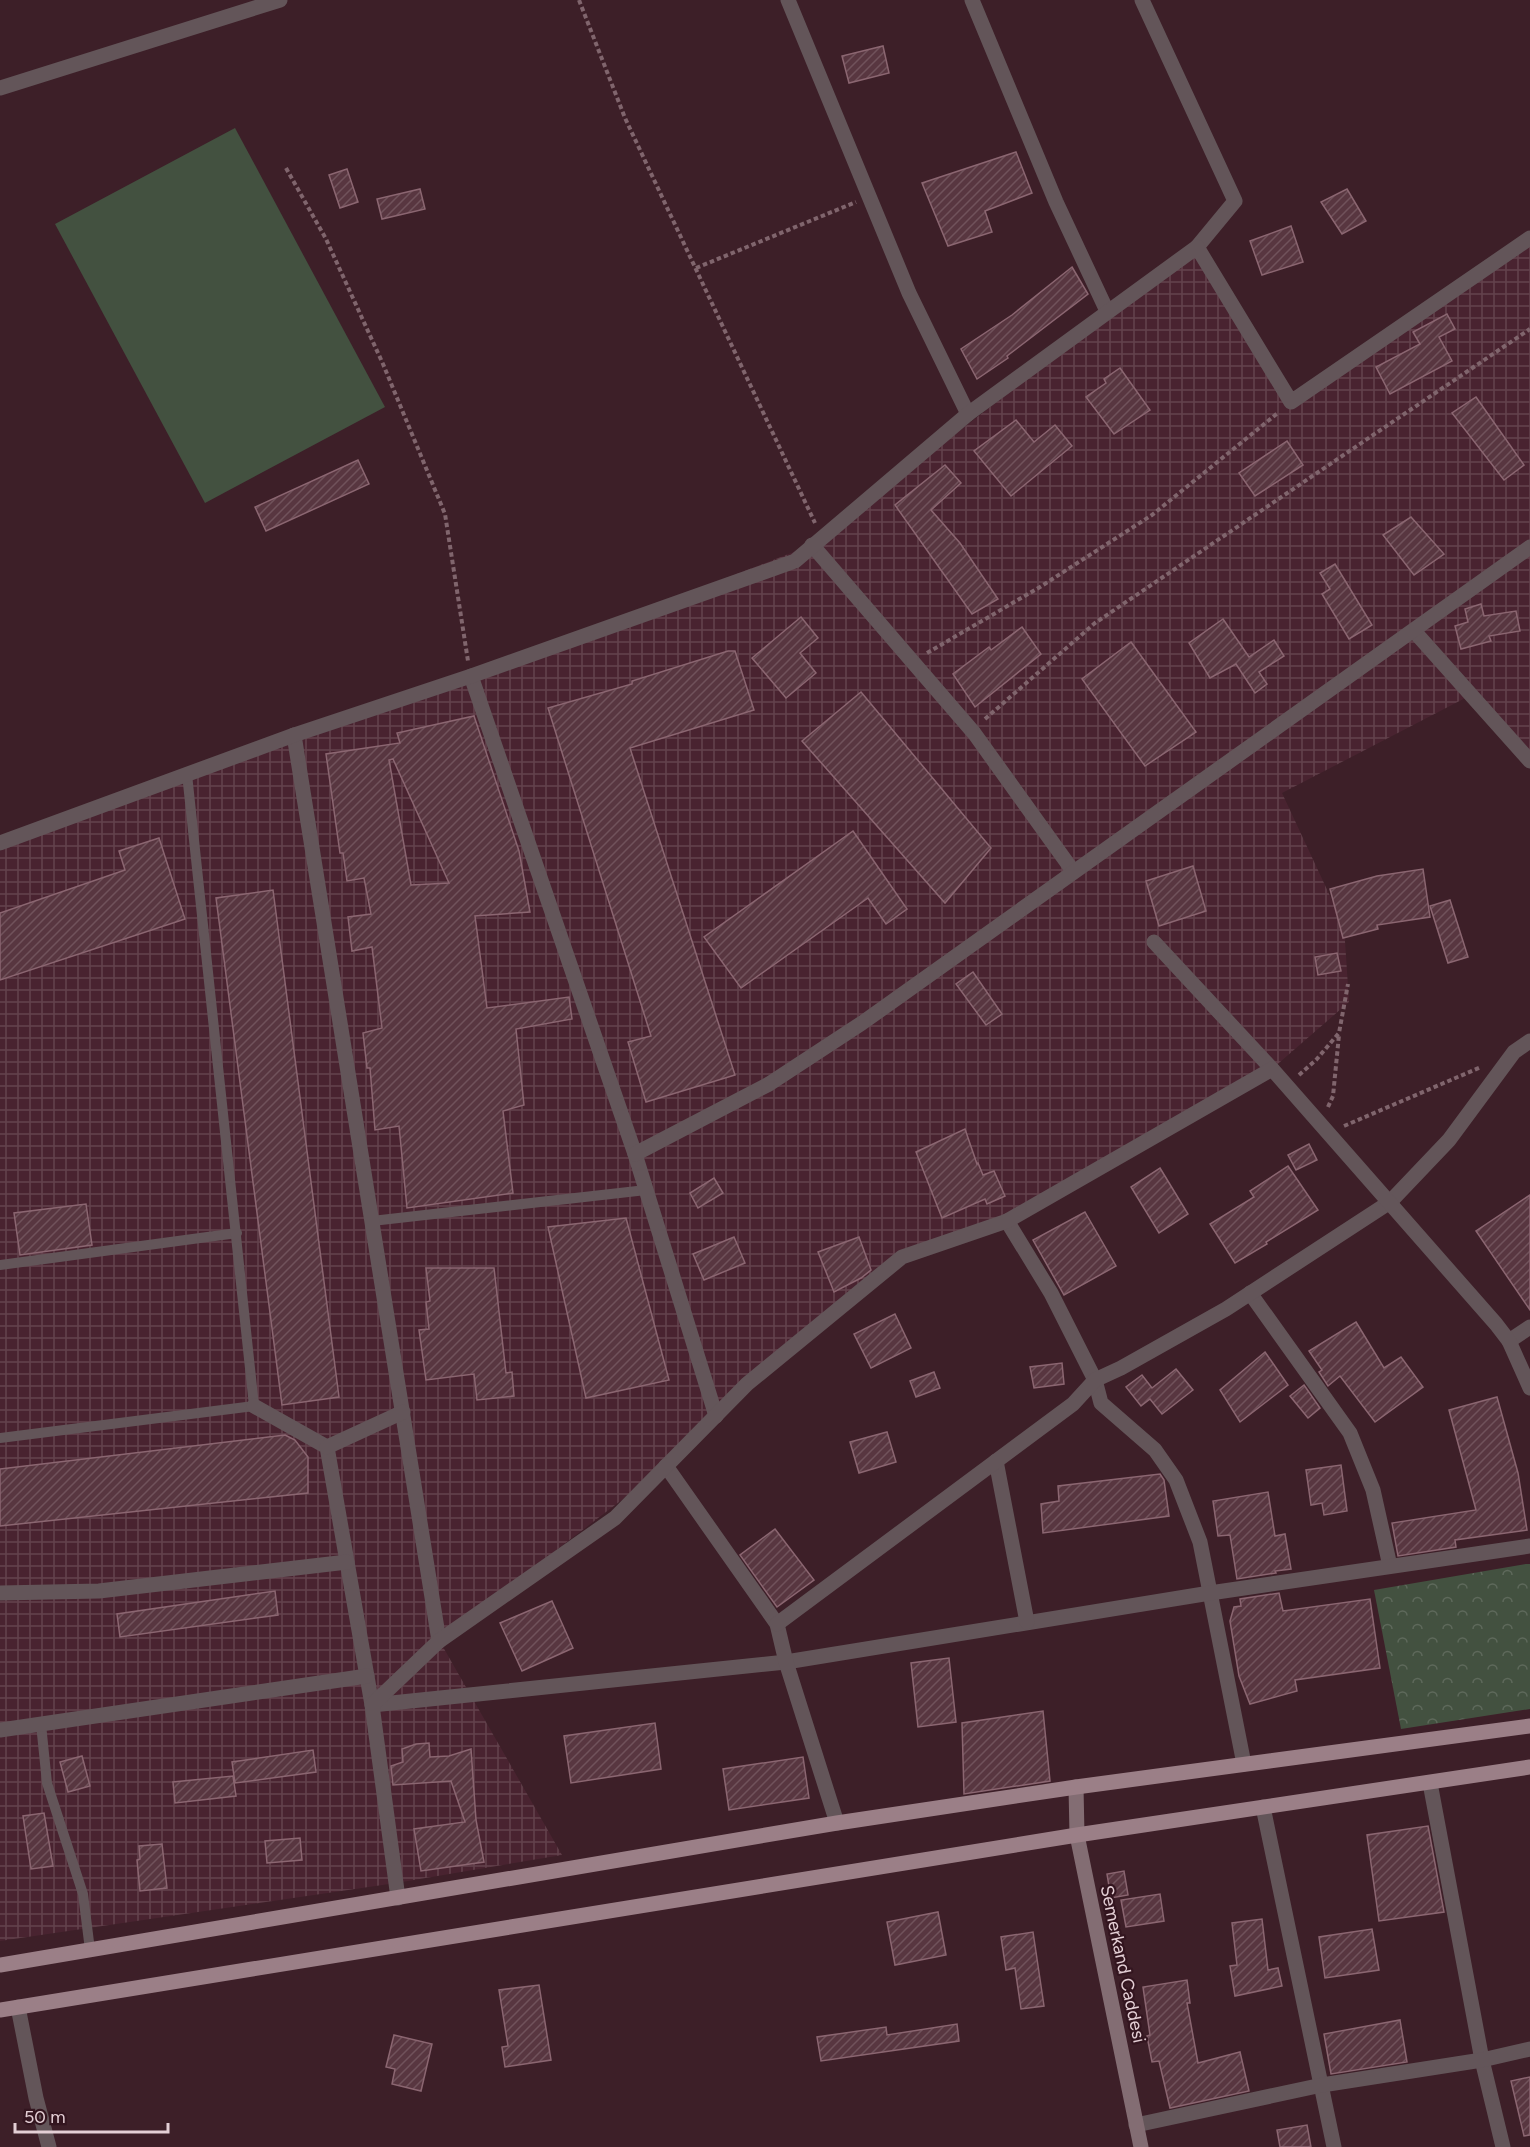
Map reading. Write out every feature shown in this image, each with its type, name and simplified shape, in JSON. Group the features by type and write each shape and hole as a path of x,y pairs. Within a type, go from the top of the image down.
{"main road":[{"path":"0,1965 837,1822 1076,1787 1530,1726"},
{"path":"0,2010 1077,1835 1530,1767"}],"street":[{"path":"0,88 280,0"},
{"path":"788,0 909,293 968,414"},
{"path":"972,0 1056,202 1107,311"},
{"path":"0,843 294,735 471,676 795,561 968,414 1197,247 1235,201 1142,0"},
{"path":"1197,247 1291,402 1530,238"},
{"path":"817,541 974,733 1073,870"},
{"path":"635,1154 769,1084 862,1023 1073,870 1530,547"},
{"path":"1413,631 1530,761"},
{"path":"471,676 635,1154 716,1416"},
{"path":"294,735 439,1641"},
{"path":"1154,942 1287,1085 1509,1341 1530,1388"},
{"path":"777,1624 1073,1404 1095,1380 1121,1368 1250,1293 1390,1202 1449,1140 1514,1052 1530,1041"},
{"path":"372,1705 439,1641 615,1518 747,1384 902,1257 1007,1221 1272,1069"},
{"path":"1007,1221 1051,1293 1095,1380 1101,1403 1155,1450 1176,1480 1200,1542 1244,1764"},
{"path":"1250,1293 1350,1434 1373,1490 1390,1566"},
{"path":"1509,1341 1530,1327"},
{"path":"254,1406 327,1447"},
{"path":"327,1447 403,1413"},
{"path":"327,1447 372,1705 398,1898"},
{"path":"996,1461 1027,1622"},
{"path":"666,1466 777,1624 786,1662 837,1822"},
{"path":"372,1705 786,1662 1210,1593 1530,1546"},
{"path":"0,1593 99,1592 347,1562"},
{"path":"0,1730 367,1676"},
{"path":"1430,1783 1482,2060 1503,2147"},
{"name":"Semerkand Caddesi","path":"1076,1787 1077,1835 1141,2147"},
{"path":"1263,1807 1335,2147"},
{"path":"0,2016 18,2007 36,2097 49,2147"},
{"path":"1137,2125 1322,2085 1482,2060 1530,2049"}],"lane":[{"path":"0,1438 254,1406 187,774"},
{"path":"372,1221 646,1190"},
{"path":"0,1265 237,1233"},
{"path":"41,1724 47,1783 83,1894 90,1950"}],"path":[{"path":"579,0 625,118 696,268 817,541"},
{"path":"286,168 326,239 384,364 445,514 471,676"},
{"path":"696,268 869,196"},
{"path":"974,733 983,722 1095,623 1530,329"},
{"path":"913,661 1040,587 1152,515 1291,402"},
{"path":"1333,1096 1348,984"},
{"path":"1287,1085 1316,1060 1340,1033"},
{"path":"1329,1133 1482,1066"}],"shaded area":[{"path":"1530,238 1530,760 1473,694 1282,793 1344,926 1349,1002 1272,1069 1007,1221 902,1257 716,1416 666,1466 439,1640 562,1855 396,1883 0,1941 0,843 471,676 812,545 1197,247 1291,401"}],"green space":[{"path":"235,128 385,407 205,503 55,224"},
{"path":"1530,1564 1530,1709 1401,1729 1374,1590"}],"building":[{"path":"883,46 889,73 849,83 842,56"},
{"path":"1016,152 1032,193 985,211 992,232 948,246 922,183"},
{"path":"347,169 358,202 340,208 329,175"},
{"path":"420,189 425,209 382,219 377,199"},
{"path":"1347,189 1366,221 1342,234 1321,202"},
{"path":"1291,226 1303,262 1262,275 1250,241"},
{"path":"1072,267 1088,294 1007,356 1008,358 977,379 961,349 1012,315"},
{"path":"1447,314 1455,329 1439,337 1452,361 1390,394 1376,367 1420,344 1413,332"},
{"path":"1120,368 1150,410 1114,434 1086,397 1106,383 1104,379"},
{"path":"1476,397 1524,465 1504,480 1452,413"},
{"path":"1016,420 1034,442 1055,425 1072,446 1011,496 974,451"},
{"path":"1287,441 1303,465 1255,496 1239,473"},
{"path":"358,460 369,484 266,531 255,507"},
{"path":"945,465 961,483 931,510 960,543 998,599 972,614 895,505"},
{"path":"1411,517 1444,554 1414,575 1383,535"},
{"path":"1335,564 1372,625 1349,639 1322,594 1330,589 1320,573"},
{"path":"1481,604 1484,616 1516,611 1520,631 1489,636 1491,641 1461,649 1455,626 1468,622 1465,609"},
{"path":"801,617 818,638 800,653 816,673 786,698 752,658"},
{"path":"1223,619 1249,657 1274,640 1284,656 1259,672 1267,684 1255,693 1236,664 1210,678 1189,643"},
{"path":"1022,627 1041,654 975,707 953,674 989,647 991,650"},
{"path":"1131,642 1196,732 1145,766 1082,679"},
{"path":"728,651 735,651 754,710 630,748 735,1075 646,1102 628,1042 651,1036 548,708 632,684 632,681"},
{"path":"861,692 991,848 945,903 802,741"},
{"path":"474,716 519,851 530,912 475,916 487,1008 569,997 572,1019 516,1029 524,1105 503,1111 513,1193 407,1208 399,1126 375,1130 370,1068 367,1068 363,1033 382,1028 372,947 352,951 348,917 371,914 364,878 347,881 343,853 340,853 326,754 400,743 397,733","holes":["393,759 449,883 411,885 389,760"]},
{"path":"853,831 907,909 886,924 868,898 741,988 704,937"},
{"path":"159,838 185,919 0,980 0,913 125,870 119,851"},
{"path":"1193,866 1206,911 1159,926 1146,881"},
{"path":"1423,869 1430,917 1377,925 1378,929 1343,938 1330,889 1377,876"},
{"path":"273,890 339,1397 282,1405 216,898"},
{"path":"1450,900 1468,957 1448,963 1430,906"},
{"path":"1337,953 1341,971 1318,975 1315,957"},
{"path":"973,972 1002,1014 986,1025 956,984"},
{"path":"965,1129 983,1175 994,1171 1005,1196 987,1204 985,1199 942,1218 916,1152"},
{"path":"1309,1144 1317,1160 1296,1170 1288,1155"},
{"path":"1288,1166 1318,1210 1235,1263 1210,1224 1254,1197 1250,1191"},
{"path":"1160,1168 1188,1214 1159,1233 1131,1187"},
{"path":"714,1178 723,1193 698,1208 690,1193"},
{"path":"1530,1195 1530,1310 1476,1231"},
{"path":"86,1204 92,1245 20,1255 14,1213"},
{"path":"1085,1212 1116,1266 1064,1295 1033,1240"},
{"path":"626,1218 669,1380 586,1398 548,1227"},
{"path":"734,1237 745,1263 704,1280 693,1254"},
{"path":"859,1237 871,1270 834,1292 818,1252"},
{"path":"426,1268 494,1268 506,1373 512,1372 514,1396 477,1400 474,1374 426,1380 419,1330 429,1329 426,1302 430,1301"},
{"path":"895,1314 911,1348 871,1368 854,1334"},
{"path":"1356,1322 1384,1368 1401,1357 1423,1387 1375,1422 1340,1376 1328,1386 1319,1372 1322,1370 1309,1351"},
{"path":"1265,1352 1288,1385 1240,1422 1220,1390"},
{"path":"1062,1363 1064,1384 1034,1388 1030,1367"},
{"path":"1176,1369 1193,1390 1162,1414 1150,1399 1141,1406 1126,1387 1142,1375 1152,1388"},
{"path":"934,1372 940,1388 916,1397 910,1381"},
{"path":"1304,1385 1320,1408 1308,1418 1290,1396"},
{"path":"1497,1397 1518,1473 1527,1530 1455,1540 1456,1547 1398,1556 1392,1523 1476,1510 1449,1410"},
{"path":"887,1432 896,1462 859,1473 850,1442"},
{"path":"285,1435 295,1440 308,1457 308,1493 0,1526 0,1469"},
{"path":"1341,1465 1347,1511 1324,1515 1322,1503 1311,1505 1306,1470"},
{"path":"1160,1474 1164,1480 1169,1516 1043,1533 1041,1504 1059,1501 1058,1486"},
{"path":"1268,1492 1275,1536 1285,1534 1291,1569 1237,1579 1230,1535 1218,1536 1213,1501"},
{"path":"775,1529 814,1580 777,1607 740,1555"},
{"path":"275,1591 278,1615 120,1637 117,1614"},
{"path":"1279,1593 1283,1611 1370,1599 1380,1668 1295,1680 1297,1691 1250,1704 1239,1676 1230,1621 1234,1607 1241,1606 1240,1599"},
{"path":"552,1601 573,1648 522,1671 500,1623"},
{"path":"949,1658 956,1722 918,1727 911,1663"},
{"path":"1043,1711 1050,1781 964,1794 962,1723"},
{"path":"655,1723 661,1769 571,1783 564,1736"},
{"path":"429,1743 430,1757 449,1756 471,1749 476,1820 484,1862 421,1871 414,1829 465,1822 451,1781 393,1785 391,1766 403,1762 402,1749 416,1744"},
{"path":"313,1750 316,1772 235,1783 232,1762"},
{"path":"82,1756 90,1786 68,1792 60,1762"},
{"path":"803,1757 809,1798 729,1810 723,1769"},
{"path":"233,1776 236,1796 175,1803 173,1782"},
{"path":"44,1813 53,1866 31,1869 23,1816"},
{"path":"1428,1826 1444,1912 1379,1921 1367,1835"},
{"path":"300,1838 302,1860 267,1863 265,1841"},
{"path":"162,1844 167,1888 140,1891 137,1860 140,1859 139,1846"},
{"path":"1124,1871 1128,1895 1111,1898 1107,1874"},
{"path":"1160,1894 1164,1921 1126,1927 1121,1900"},
{"path":"938,1912 946,1955 895,1965 887,1922"},
{"path":"1262,1919 1268,1970 1278,1968 1282,1986 1235,1996 1230,1966 1237,1965 1232,1923"},
{"path":"1372,1929 1379,1970 1325,1978 1319,1937"},
{"path":"1033,1932 1044,2006 1021,2009 1015,1968 1006,1970 1001,1937"},
{"path":"1187,1980 1190,2003 1187,2003 1198,2063 1240,2052 1249,2091 1170,2108 1159,2061 1152,2062 1147,2036 1150,2035 1143,1987"},
{"path":"539,1985 551,2060 505,2067 502,2047 508,2046 499,1990"},
{"path":"1400,2020 1407,2062 1331,2074 1324,2034"},
{"path":"957,2024 959,2041 821,2061 817,2037 886,2027 887,2035"},
{"path":"394,2035 432,2044 421,2091 392,2084 395,2069 386,2067"},
{"path":"1530,2077 1530,2135 1524,2136 1511,2081"},
{"path":"1307,2125 1311,2147 1280,2147 1277,2130"}]}
